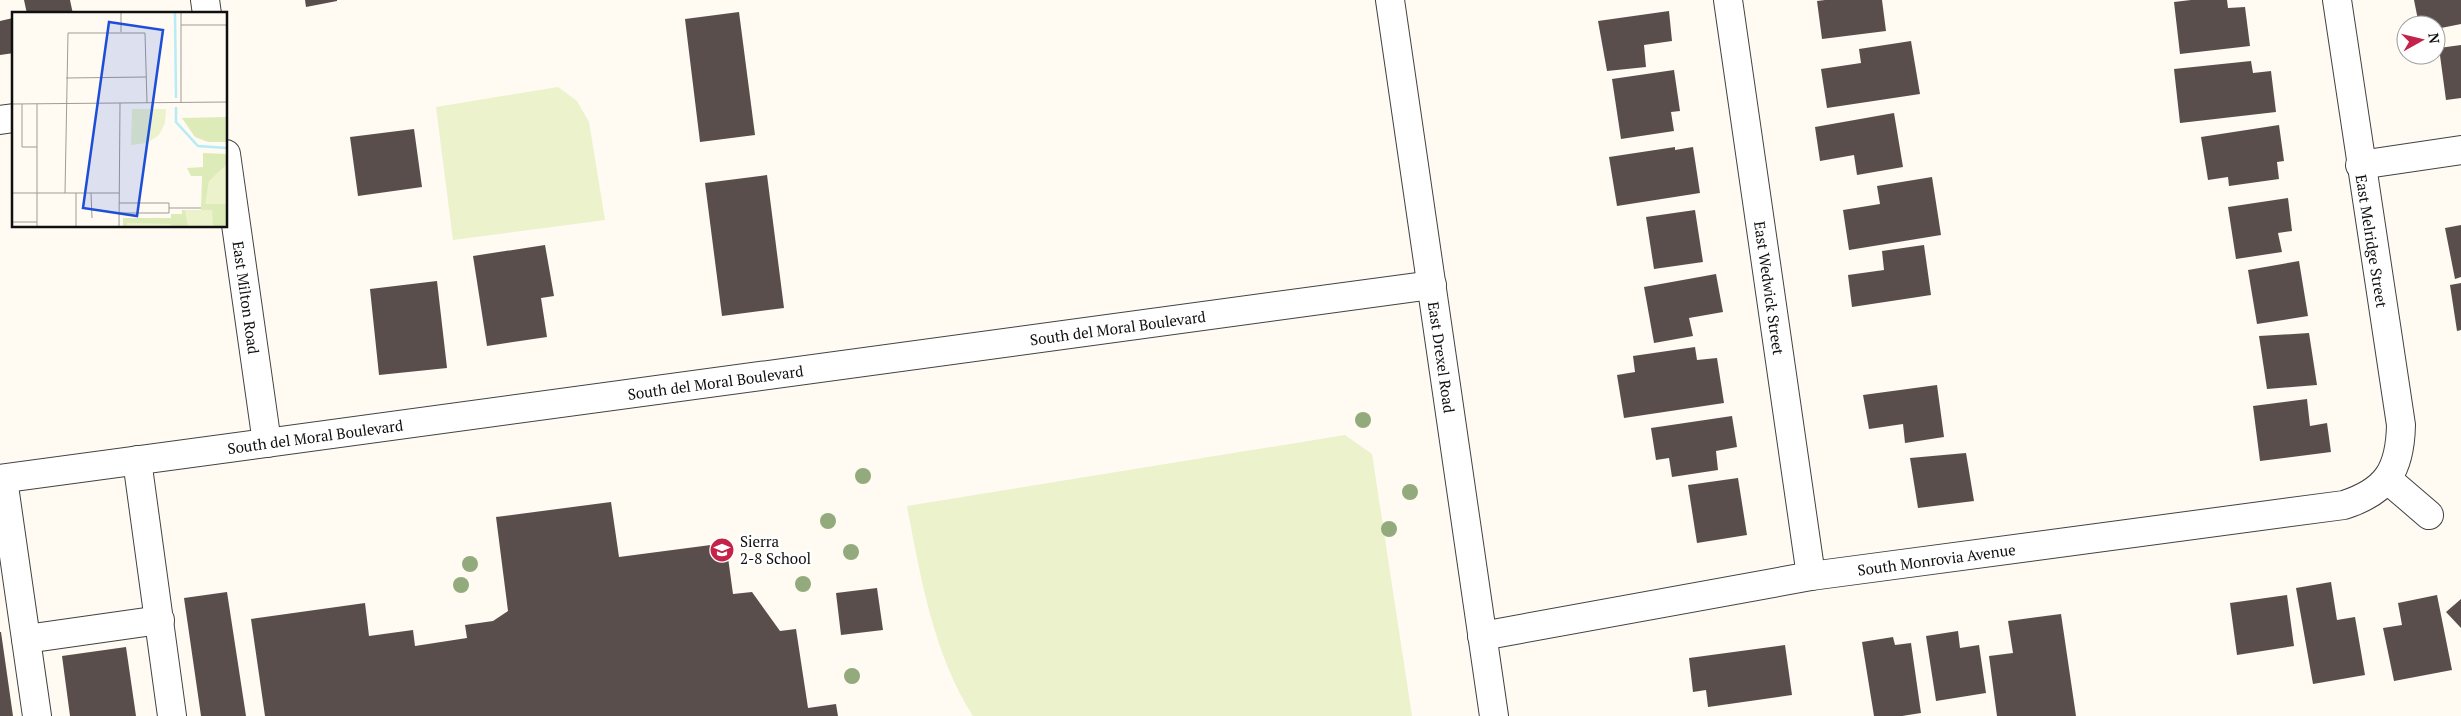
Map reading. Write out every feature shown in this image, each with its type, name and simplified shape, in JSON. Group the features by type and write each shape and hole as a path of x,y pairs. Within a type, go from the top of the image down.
{"street":[{"name":"East Drexel Road","path":"1390,0 1494,716"},
{"name":"East Wedwick Street","path":"1728,0 1811,576"},
{"name":"East Melridge Street","path":"2337,0 2360,164 2401,425 2400,446 2392,474 2387,479"},
{"path":"2360,164 2461,150"},
{"name":"East Milton Road","path":"228,168 267,443"},
{"name":"South del Moral Boulevard","path":"2,479 1432,285"},
{"path":"137,460 172,716"},
{"path":"2,479 36,716"},
{"name":"South Monrovia Avenue","path":"1482,636 1811,576 2344,505 2370,495 2387,479"},
{"path":"2387,479 2429,515"},
{"path":"26,639 160,620"}],"green space":[{"path":"558,87 577,101 589,122 605,220 453,240 436,107"},
{"path":"1345,435 1372,454 1412,716 973,716 948,668 938,641 923,587 907,506"}],"building":[{"path":"24,0 70,0 73,12 27,12"},
{"path":"305,0 337,0 337,1 306,7"},
{"path":"1882,0 1886,31 1822,39 1817,1"},
{"path":"2227,0 2228,8 2245,7 2250,46 2180,54 2174,2"},
{"path":"2414,0 2461,0 2461,24 2446,27 2446,15 2417,15"},
{"path":"1669,11 1672,41 1644,45 1646,67 1607,71 1598,21"},
{"path":"739,12 755,135 700,142 685,19"},
{"path":"12,18 12,53 0,55 0,21"},
{"path":"1911,41 1920,94 1827,108 1821,69 1861,63 1859,49"},
{"path":"2461,45 2461,98 2446,100 2441,65 2446,65 2446,47"},
{"path":"2251,61 2253,73 2271,71 2276,112 2180,123 2174,69"},
{"path":"1674,70 1680,111 1671,112 1674,131 1621,139 1612,79"},
{"path":"1894,113 1903,167 1857,175 1854,155 1820,161 1815,127"},
{"path":"2279,125 2284,161 2277,162 2279,179 2229,186 2228,177 2208,180 2201,137"},
{"path":"414,129 422,187 358,196 350,137"},
{"path":"1675,147 1675,150 1693,147 1700,193 1617,206 1609,157"},
{"path":"767,175 784,308 722,316 705,183"},
{"path":"1932,177 1941,235 1849,250 1843,210 1880,204 1877,186"},
{"path":"2288,198 2292,231 2278,233 2282,252 2236,259 2228,207"},
{"path":"1695,210 1703,262 1654,269 1646,217"},
{"path":"2461,225 2461,277 2455,279 2445,228"},
{"path":"545,245 554,296 541,298 547,337 487,346 473,256"},
{"path":"1924,245 1931,295 1852,307 1848,275 1884,270 1882,251"},
{"path":"2299,261 2308,316 2257,324 2248,270"},
{"path":"1716,274 1723,312 1689,318 1693,336 1654,343 1644,287"},
{"path":"437,281 447,368 379,375 370,289"},
{"path":"2461,283 2461,330 2457,331 2450,285"},
{"path":"2309,333 2317,385 2267,389 2259,336"},
{"path":"1695,347 1697,360 1717,358 1724,403 1624,418 1617,375 1635,372 1633,356"},
{"path":"1937,385 1944,437 1905,443 1903,424 1869,429 1863,395"},
{"path":"2307,399 2310,426 2327,423 2331,452 2260,461 2253,406"},
{"path":"1732,416 1737,447 1716,451 1718,470 1672,477 1669,458 1656,460 1651,428"},
{"path":"1966,453 1974,501 1918,508 1910,458"},
{"path":"1738,478 1747,535 1697,543 1688,485"},
{"path":"611,502 619,557 726,543 733,594 752,592 780,631 796,629 808,708 836,704 838,716 265,716 251,619 365,603 369,636 413,630 415,646 467,638 465,625 493,621 508,611 496,517"},
{"path":"2331,582 2337,620 2355,617 2365,675 2313,684 2296,588"},
{"path":"877,588 883,630 841,635 836,593"},
{"path":"227,592 246,716 201,716 184,598"},
{"path":"2287,595 2294,646 2237,655 2230,603"},
{"path":"2437,595 2452,670 2394,681 2383,628 2402,625 2398,603"},
{"path":"2461,599 2461,628 2446,612"},
{"path":"2061,614 2076,716 1997,716 1989,656 2013,653 2008,621"},
{"path":"1958,631 1960,648 1979,645 1986,693 1936,701 1926,636"},
{"path":"1,632 13,716 0,716"},
{"path":"1893,637 1895,645 1911,643 1921,713 1902,716 1874,716 1862,642"},
{"path":"1785,645 1792,695 1708,707 1706,690 1693,692 1689,658"},
{"path":"126,647 136,716 70,716 62,656"}],"place":[{"name":"Sierra 2-8 School","path":"722,550"}]}
